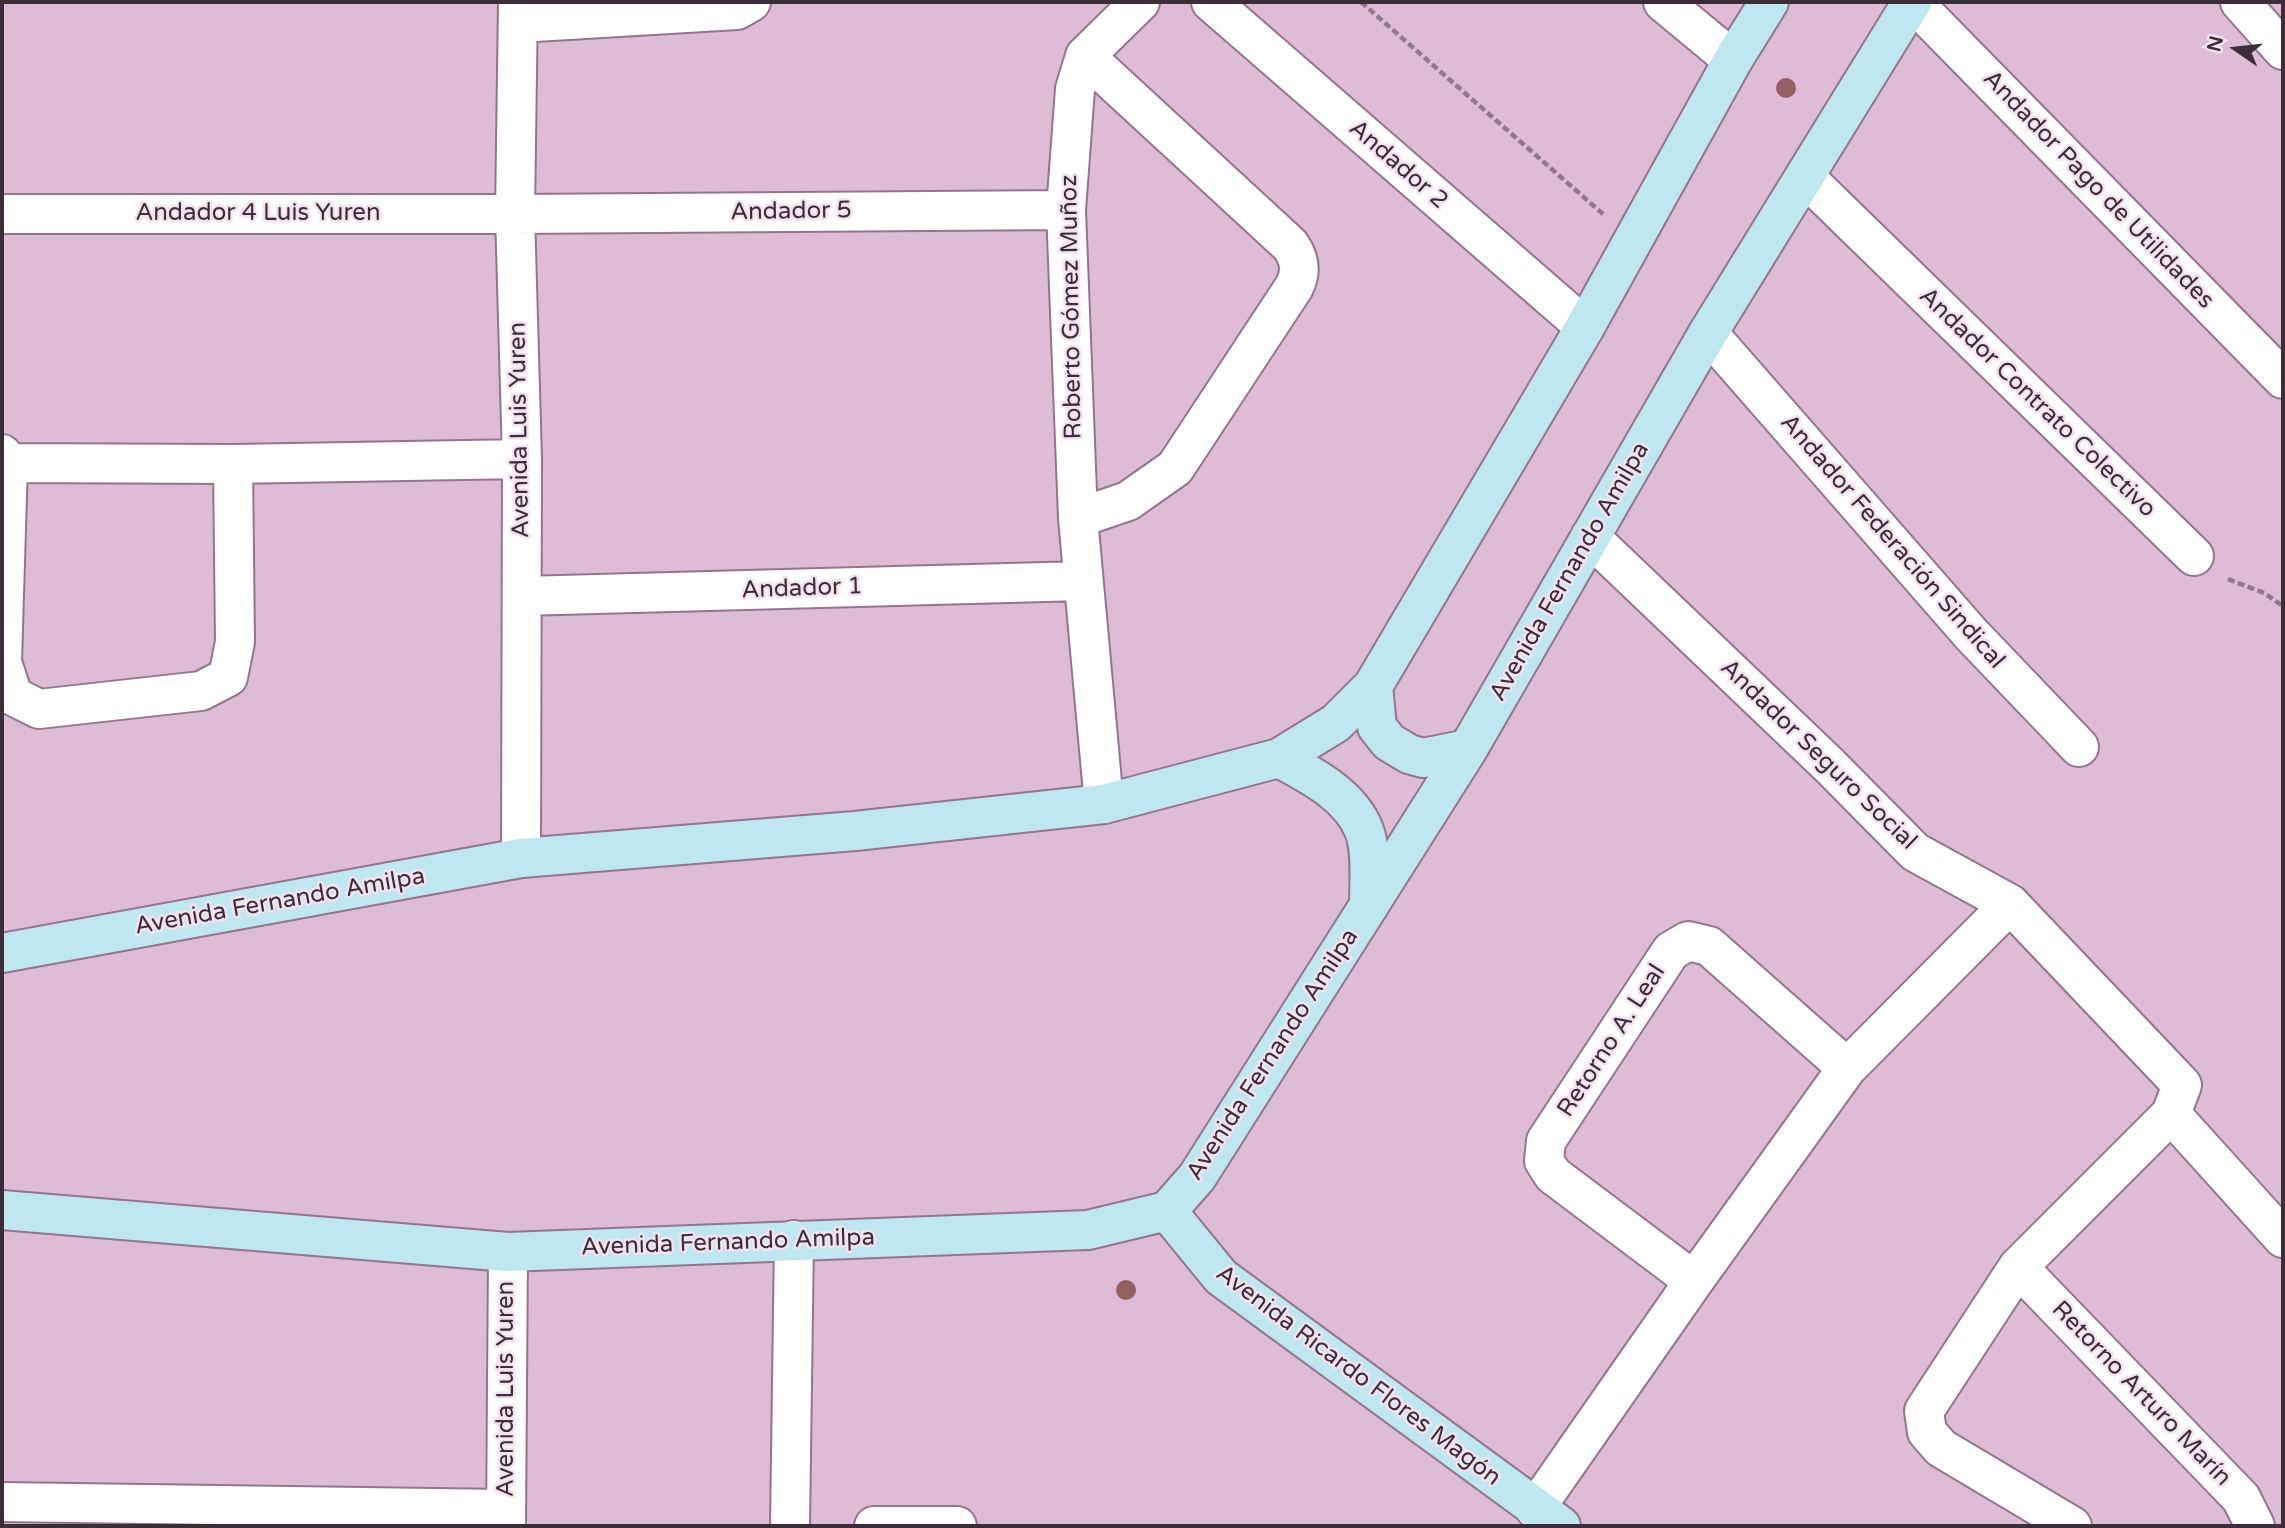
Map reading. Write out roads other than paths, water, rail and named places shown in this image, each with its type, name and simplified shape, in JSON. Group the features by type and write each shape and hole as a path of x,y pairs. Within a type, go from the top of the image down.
{"street":[{"path":"518,12 737,9 751,2"},
{"name":"Roberto Gómez Muñoz","path":"1104,804 1078,518 1066,209 1075,89 1085,56 1140,2"},
{"name":"Andador 2","path":"1211,2 1585,327"},
{"path":"1662,2 1733,60"},
{"name":"Avenida Fernando Amilpa","path":"2,953 521,858 855,831 1104,804 1279,758 1336,723 1373,686 1585,327 1733,60 1769,2"},
{"name":"Avenida Fernando Amilpa","path":"2,1210 508,1252 1088,1230 1167,1211 1205,1167 1468,749 1709,333 1913,2"},
{"name":"Andador Pago de Utilidades","path":"1913,2 2283,379"},
{"path":"2251,5 2283,50"},
{"name":"Avenida Luis Yuren","path":"518,12 515,214 522,459 521,858"},
{"path":"1078,518 1128,501 1175,468 1294,287 1299,277 1300,265 1290,245 1085,56"},
{"name":"Andador Contrato Colectivo","path":"1806,178 2194,556"},
{"name":"Andador 5","path":"515,214 1066,209"},
{"name":"Andador 4 Luis Yuren","path":"2,214 515,214"},
{"name":"Andador Federación Sindical","path":"1709,333 1971,634 2078,747"},
{"path":"233,464 235,642 228,677 201,691 39,709 13,696 2,662 5,458 233,464 522,459"},
{"name":"Andador Seguro Social","path":"1590,537 1830,765 1915,852 2010,904 2182,1085 2171,1114"},
{"name":"Andador 1","path":"522,596 1083,581"},
{"path":"1373,686 1377,727 1389,742 1409,754 1423,758 1468,749"},
{"path":"1279,758 1307,773 1352,808 1365,832 1369,867 1369,906"},
{"path":"1548,1518 1694,1280 1847,1068 2010,904"},
{"name":"Retorno A. Leal","path":"1694,1280 1553,1175 1544,1161 1546,1140 1671,951 1688,941 1709,946 1847,1068"},
{"path":"2071,1526 1941,1448 1927,1432 1924,1411 2018,1267 2171,1114 2283,1238"},
{"name":"Avenida Ricardo Flores Magón","path":"1167,1211 1221,1277 1548,1518"},
{"path":"790,1526 794,1240"},
{"name":"Avenida Luis Yuren","path":"506,1518 508,1252"},
{"name":"Retorno Arturo Marín","path":"2018,1267 2241,1498 2255,1526"},
{"path":"2,1502 63,1515 506,1518"},
{"path":"874,1526 957,1526"}]}
